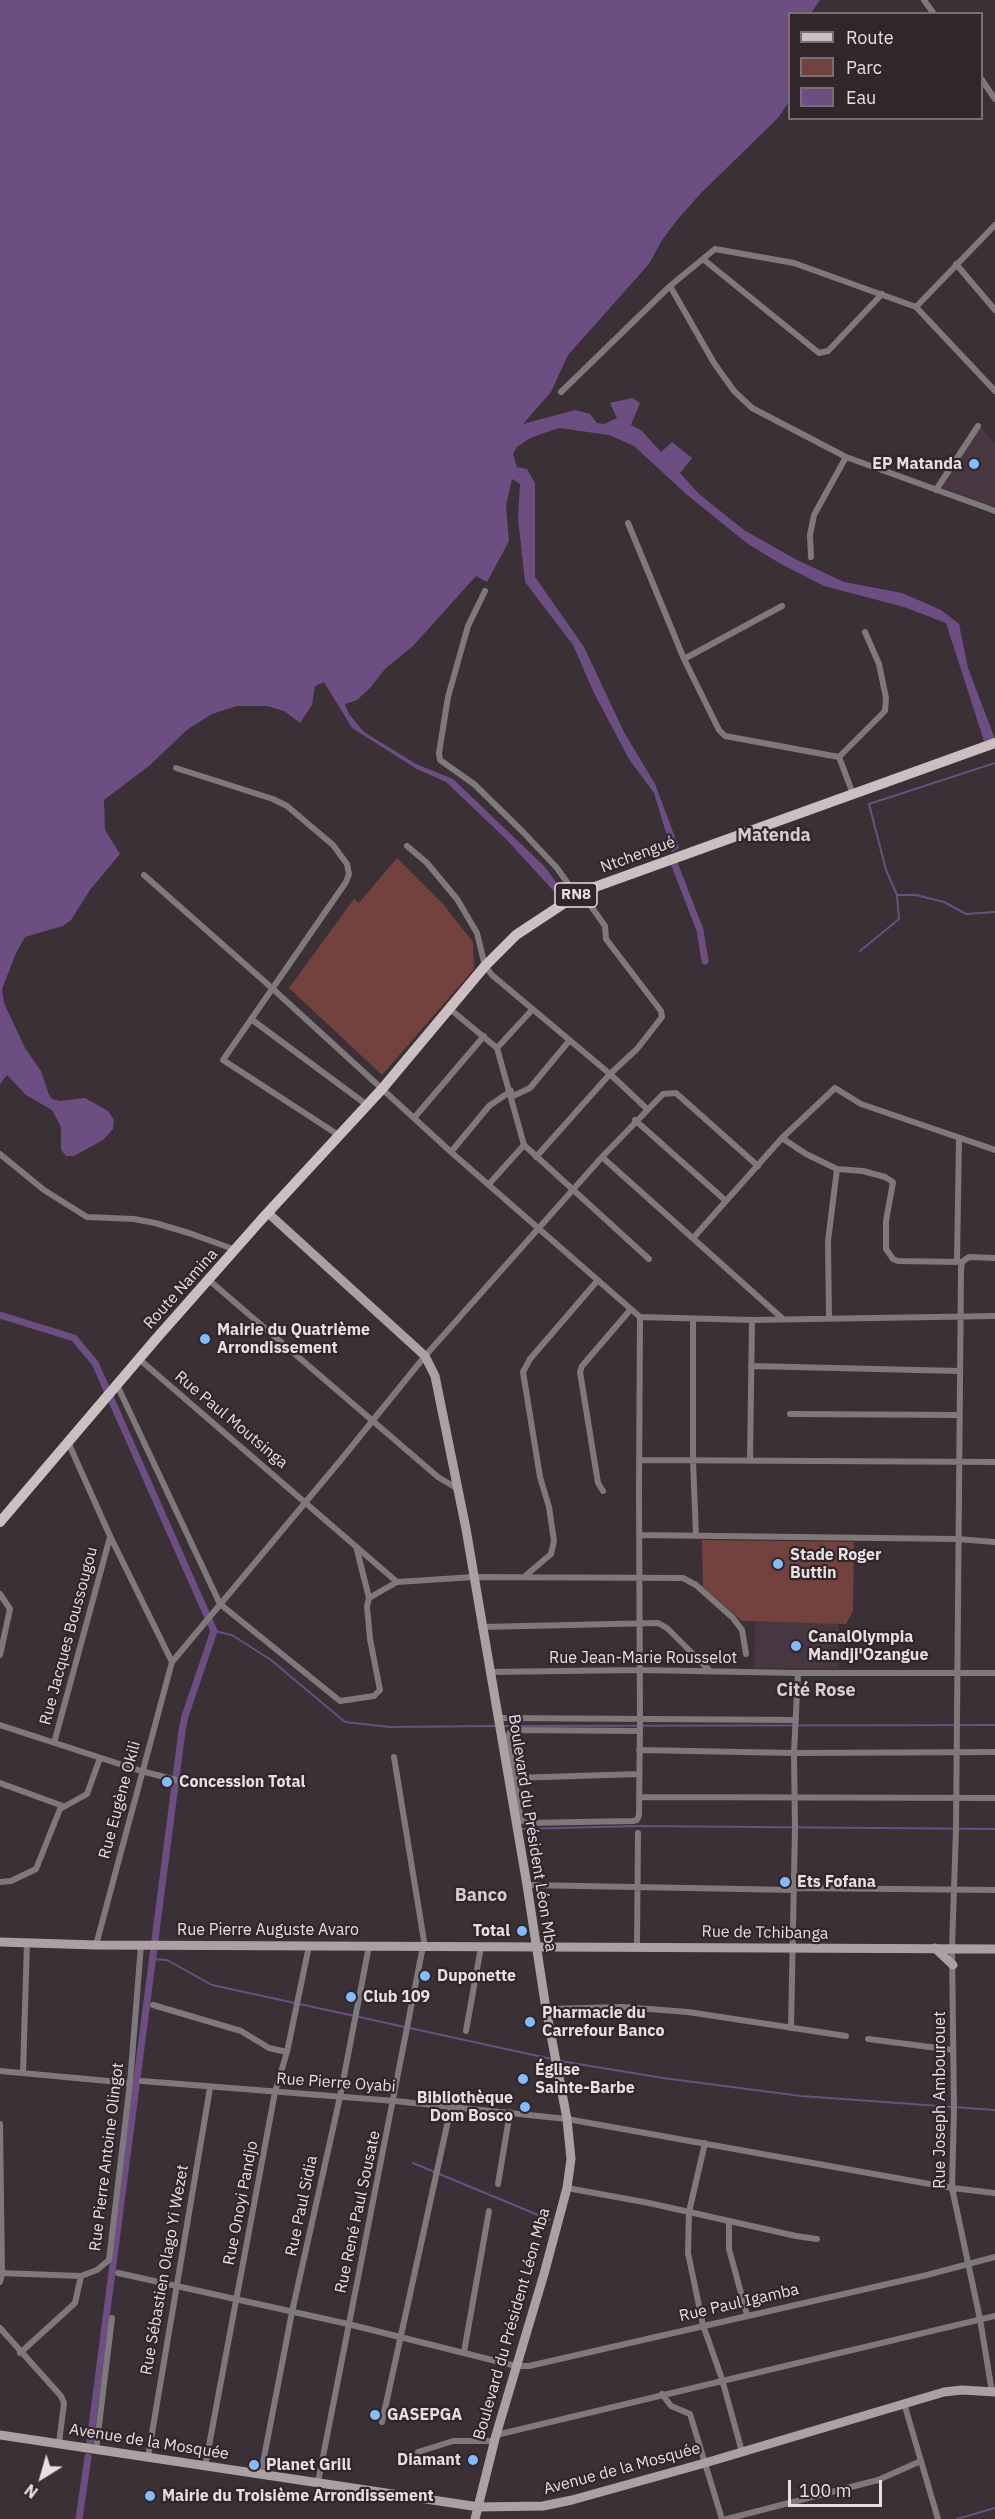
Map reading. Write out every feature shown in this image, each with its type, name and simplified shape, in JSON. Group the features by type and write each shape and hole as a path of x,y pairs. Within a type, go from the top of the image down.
{"main road":[{"name":"Ntchengué","path":"268,1213 340,1137 485,966 516,935 579,893 995,743"},
{"name":"Route Namina","path":"0,1522 268,1213"}],"street":[{"path":"983,83 995,99"},
{"path":"916,307 995,225"},
{"path":"561,392 670,286 715,249 794,263 916,307 995,391"},
{"path":"703,259 819,353 828,351 882,294"},
{"path":"956,264 995,310"},
{"path":"670,286 714,363 743,400 791,430 846,457 995,511"},
{"path":"936,490 978,426"},
{"path":"811,557 810,535 814,515 846,457"},
{"path":"628,523 684,658 719,730 725,736 839,757"},
{"path":"485,591 468,626 448,697 439,753 440,760 474,784 523,832 579,893 605,926 606,939 662,1015 637,1048 610,1074 537,1157"},
{"path":"684,658 782,606"},
{"path":"839,757 885,711 886,698 879,664 865,632"},
{"path":"839,757 853,794"},
{"path":"176,768 273,799 287,806 333,845 347,864 350,874 346,882 223,1059 340,1137"},
{"path":"407,846 427,863 457,898 477,933 485,966 501,984 610,1074 646,1108"},
{"path":"144,875 451,1152 640,1317 752,1320 995,1316"},
{"path":"450,1009 497,1048 524,1144 572,1191 649,1259"},
{"path":"497,1048 531,1011"},
{"path":"251,1019 367,1105"},
{"path":"414,1118 484,1036"},
{"path":"451,1152 489,1106 511,1094 530,1088 569,1041"},
{"path":"694,1237 782,1138 835,1088 861,1104 995,1150"},
{"path":"68,1442 110,1536 172,1662 424,1356 646,1108 663,1094 676,1093 758,1166"},
{"path":"635,1120 726,1201"},
{"path":"782,1138 806,1154 837,1169 885,1177 892,1182 886,1221 886,1249 893,1259 960,1262 969,1257 995,1258"},
{"name":"Rue Joseph Ambourouet","path":"959,1138 959,1462 956,1827 952,1948 954,2107 952,2188 993,2392"},
{"path":"489,1184 524,1144"},
{"path":"0,1154 45,1190 87,1217 134,1219 155,1223 236,1250"},
{"path":"602,1156 783,1319"},
{"path":"829,1318 828,1241 837,1169"},
{"name":"Boulevard du Président Léon Mba","path":"268,1213 424,1356 435,1376 458,1489 489,1672 512,1778 535,1946 567,2119 571,2158 567,2188 495,2438 475,2519"},
{"path":"524,1577 551,1554 554,1541 549,1507 540,1477 523,1372 530,1359 598,1280"},
{"path":"210,1281 438,1477 458,1489"},
{"path":"603,1491 598,1483 580,1372 582,1366 631,1309"},
{"path":"640,1317 640,1725 639,1815 637,1820 633,1821 526,1823 520,1817 512,1778 508,1736 513,1730 640,1725 796,1723"},
{"path":"693,1318 693,1461 696,1536"},
{"path":"750,1460 752,1320"},
{"name":"Rue Paul Moutsinga","path":"139,1359 397,1582"},
{"path":"751,1366 959,1371"},
{"path":"115,1387 217,1606 336,1700 344,1701 374,1696 380,1690 370,1639 367,1606 369,1598 356,1546"},
{"path":"790,1413 959,1415"},
{"path":"639,1460 995,1462"},
{"path":"640,1535 957,1539 995,1542"},
{"name":"Rue Jacques Boussougou","path":"54,1743 110,1536"},
{"path":"369,1598 397,1582 474,1577 683,1578 696,1585 738,1624 746,1654"},
{"path":"0,1594 10,1609 0,1655"},
{"path":"481,1627 639,1624 665,1626 711,1671"},
{"name":"Rue Eugène Okili","path":"96,1945 172,1662"},
{"name":"Rue Jean-Marie Rousselot","path":"489,1672 639,1670 995,1673"},
{"path":"791,2028 795,1828 794,1753 798,1673"},
{"path":"499,1722 640,1725"},
{"path":"0,1725 170,1780 184,1782"},
{"path":"639,1750 794,1753 995,1752"},
{"name":"Rue René Paul Sousate","path":"318,2482 348,2324 395,2101 423,1947 422,1923 394,1757"},
{"path":"0,1882 11,1881 36,1869 60,1809 87,1794 100,1758"},
{"path":"512,1778 639,1774"},
{"path":"0,1784 63,1806"},
{"path":"639,1797 995,1798"},
{"path":"638,1833 638,1946"},
{"path":"527,1885 638,1888 995,1890"},
{"name":"Rue Pierre Auguste Avaro","path":"0,1942 96,1945 535,1946"},
{"path":"23,2073 27,1942"},
{"name":"Rue Pierre Antoine Olingot","path":"81,2276 97,2270 109,2260 145,1945"},
{"name":"Rue Onoyi Pandjo","path":"205,2467 275,2092 287,2052 309,1946"},
{"name":"Rue Paul Sidia","path":"261,2473 292,2312 340,2097 369,1946"},
{"name":"Rue de Tchibanga","path":"535,1946 995,1949"},
{"path":"466,2031 481,1947"},
{"path":"935,1948 953,1965"},
{"path":"153,2005 241,2031 269,2048 287,2052"},
{"path":"546,2009 623,2007 688,2012 846,2036"},
{"path":"868,2039 953,2050"},
{"path":"0,2071 130,2082"},
{"name":"Rue Pierre Oyabi","path":"142,2081 395,2101 567,2119 952,2188 995,2193"},
{"name":"Rue Sébastien Olago Yi Wezet","path":"148,2457 210,2088"},
{"path":"382,2422 451,2107"},
{"path":"498,2184 510,2112"},
{"path":"0,2124 0,2282"},
{"path":"705,2144 689,2212 688,2253 703,2325 722,2379 742,2452"},
{"path":"567,2188 817,2239"},
{"path":"464,2352 489,2211"},
{"path":"729,2221 729,2249 747,2315"},
{"name":"Rue Paul Igamba","path":"516,2366 529,2366 927,2275 995,2257"},
{"path":"1,2273 81,2276 75,2304 20,2353"},
{"path":"118,2273 348,2324 516,2366"},
{"path":"418,2452 453,2441 495,2438 722,2379 995,2316"},
{"path":"91,2449 112,2318"},
{"path":"0,2328 20,2353 61,2396 64,2403 59,2443"},
{"name":"Avenue de la Mosquée","path":"0,2434 479,2507 543,2506 705,2463 944,2392 962,2390 993,2392"},
{"path":"662,2394 671,2406 690,2414 724,2519 878,2480 921,2461"},
{"path":"904,2403 938,2519"}],"shaded area":[{"name":"EP Matanda","path":"980,426 995,443 995,507 938,486"},
{"name":"CanalOlympia Mandji'Ozangue","path":"755,1622 838,1623 838,1669 754,1668"}],"green space":[{"path":"397,858 443,904 473,942 474,969 382,1075 289,988 354,899 359,903"},
{"name":"Stade Roger Buttin","path":"702,1540 854,1542 853,1611 846,1624 742,1621 703,1587"}],"water":[{"path":"0,0 820,0 812,12 788,12 788,103 777,119 700,194 678,219 662,240 649,264 568,355 551,392 523,424 575,410 590,414 597,423 604,424 617,418 610,403 632,398 640,403 631,425 641,430 661,452 672,442 692,458 680,473 699,494 744,530 795,559 844,582 902,593 941,610 959,624 968,668 995,739 984,741 946,623 904,607 824,586 781,564 748,544 686,494 634,446 609,435 559,428 530,438 517,447 513,454 517,467 527,469 535,483 535,577 584,647 624,732 655,784 679,848 672,852 654,793 629,759 594,693 573,645 525,582 518,518 520,484 512,479 506,505 509,541 487,582 476,576 413,646 386,668 369,689 357,700 345,704 349,714 364,732 416,764 453,779 544,866 565,894 559,897 506,839 446,782 417,769 352,728 324,682 315,686 312,705 300,723 284,711 267,706 237,706 212,714 188,729 149,766 104,800 105,830 120,854 90,890 71,920 63,926 25,937 2,989 4,1003 25,1048 41,1071 52,1099 60,1101 85,1098 108,1111 114,1120 113,1129 103,1140 74,1156 66,1156 61,1150 61,1127 52,1110 26,1095 7,1075 0,1084"}],"waterway":[{"path":"860,951 899,919 897,895 886,870 869,804 995,763"},
{"path":"674,863 700,930 705,961"},
{"path":"897,895 916,895 944,902 966,914 995,912"},
{"path":"0,1315 74,1338 95,1363 214,1631 182,1731 90,2442"},
{"path":"214,1631 232,1635 271,1660 345,1722 390,1727 497,1726"},
{"path":"503,1726 995,1725"},
{"path":"521,1829 637,1826 995,1829"},
{"path":"151,1959 167,1960 212,1985 552,2059"},
{"path":"560,2061 663,2078 801,2096 995,2110"},
{"path":"413,2163 550,2220"},
{"path":"79,2519 88,2457"},
{"path":"957,2519 995,2508"}],"place":[{"name":"EP Matanda","path":"974,464"},
{"name":"Mairie du Quatrième Arrondissement","path":"205,1339"},
{"name":"Stade Roger Buttin","path":"778,1564"},
{"name":"CanalOlympia Mandji'Ozangue","path":"796,1646"},
{"name":"Concession Total","path":"167,1782"},
{"name":"Ets Fofana","path":"785,1882"},
{"name":"Total","path":"522,1931"},
{"name":"Duponette","path":"425,1976"},
{"name":"Club 109","path":"351,1997"},
{"name":"Pharmacie du Carrefour Banco","path":"530,2022"},
{"name":"Église Sainte-Barbe","path":"523,2079"},
{"name":"Bibliothèque Dom Bosco","path":"525,2107"},
{"name":"GASEPGA","path":"375,2415"},
{"name":"Diamant","path":"473,2460"},
{"name":"Planet Grill","path":"254,2465"},
{"name":"Mairie du Troisième Arrondissement","path":"150,2496"}],"district":[{"name":"Matenda","path":"774,836"},
{"name":"Cité Rose","path":"816,1691"},
{"name":"Banco","path":"481,1896"}]}
